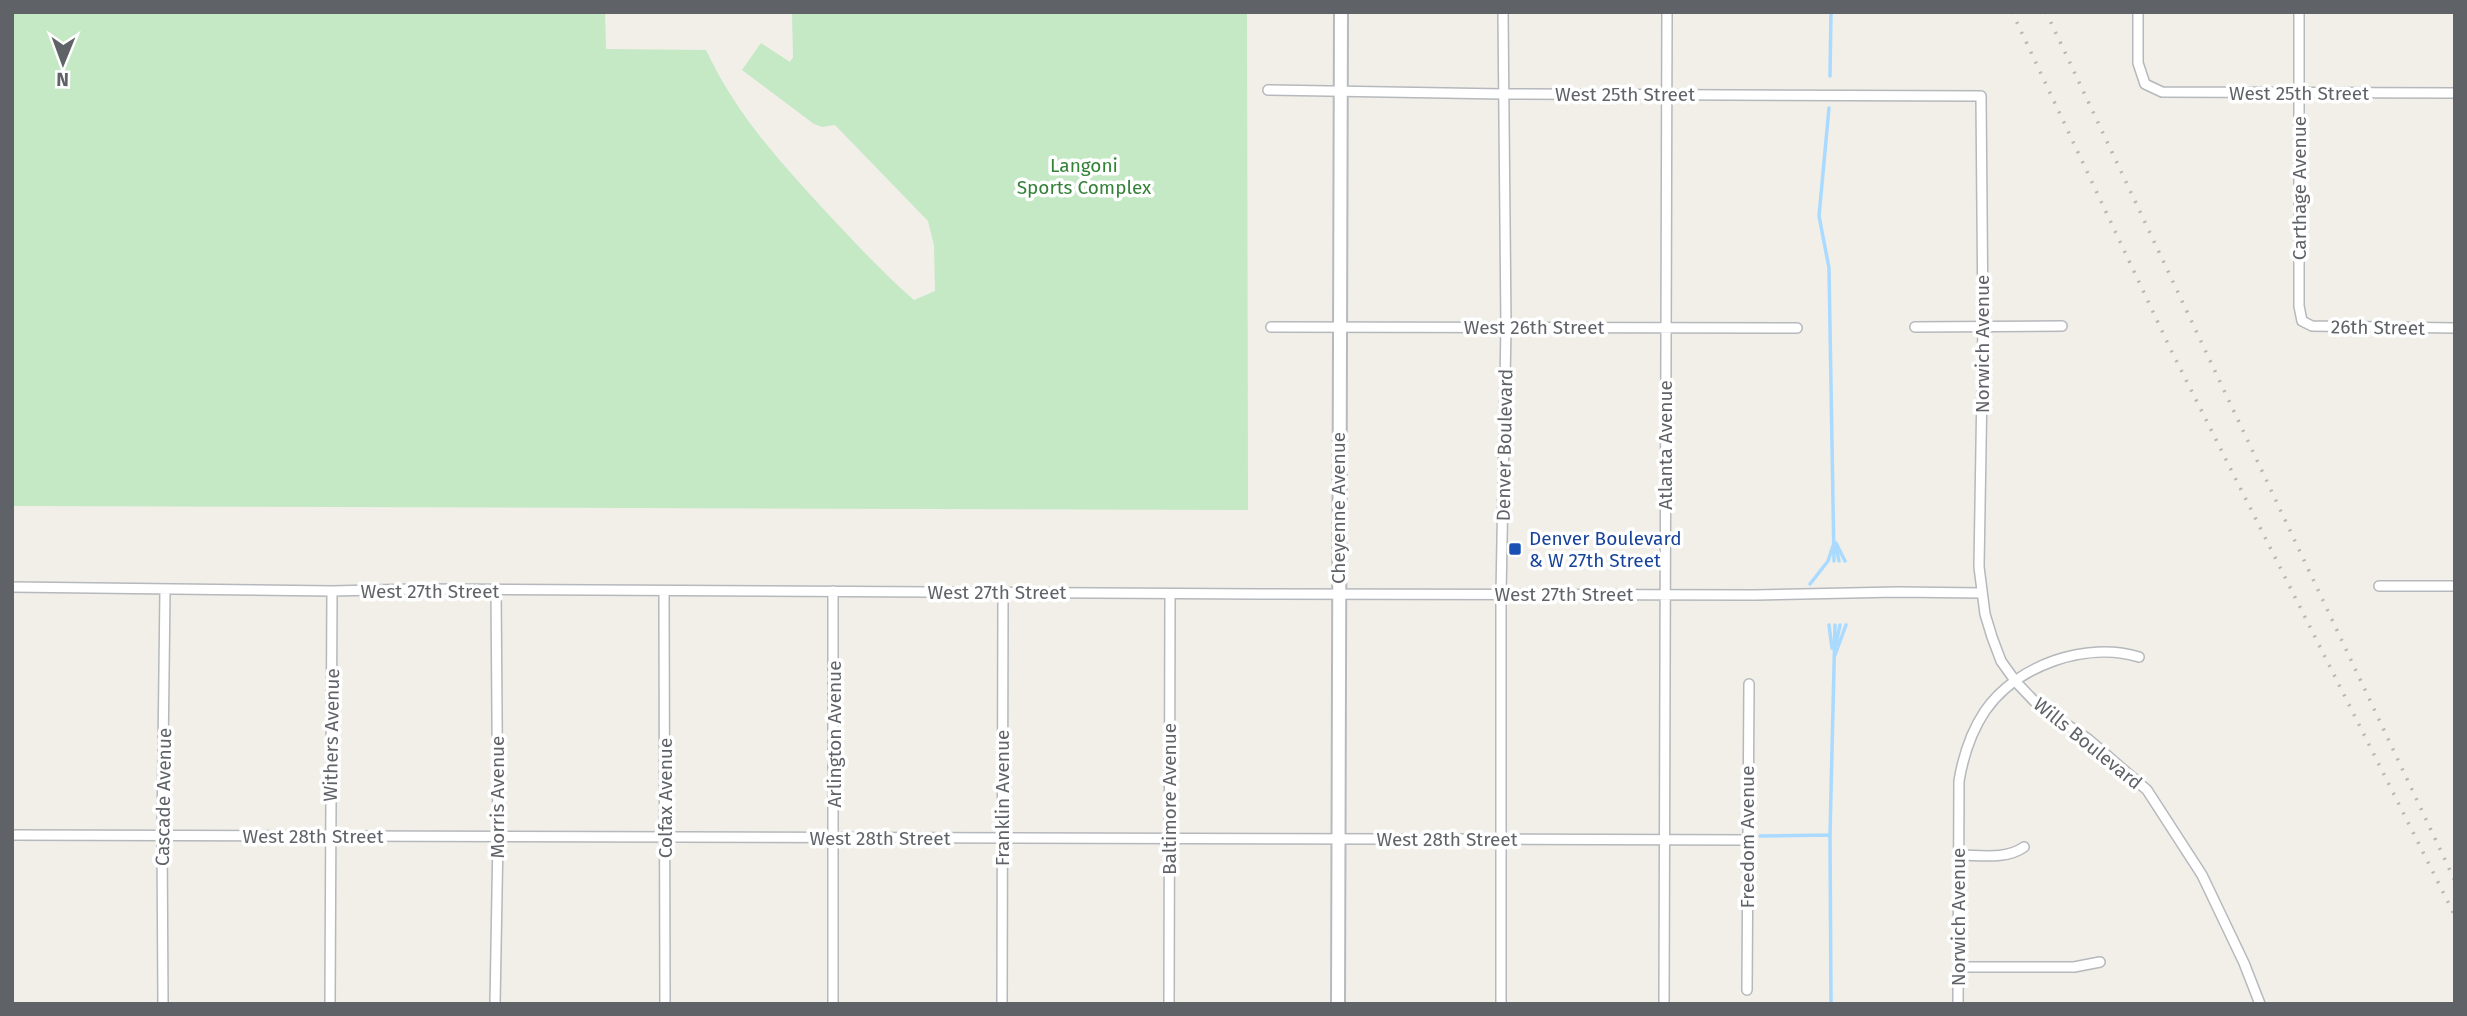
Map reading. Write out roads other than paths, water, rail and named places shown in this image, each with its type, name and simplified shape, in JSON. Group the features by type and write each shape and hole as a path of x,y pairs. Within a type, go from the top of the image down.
{"street":[{"name":"Cheyenne Avenue","path":"1338,1004 1341,12"},
{"name":"Denver Boulevard","path":"1501,1004 1501,594 1506,327 1503,12"},
{"name":"Atlanta Avenue","path":"1664,1004 1667,12"},
{"name":"West 25th Street","path":"2138,12 2138,63 2145,84 2162,92 2455,93"},
{"name":"Carthage Avenue","path":"2300,12 2299,306 2302,321"},
{"name":"West 25th Street","path":"1268,90 1981,96"},
{"name":"Norwich Avenue","path":"1981,96 1981,593"},
{"name":"26th Street","path":"2302,321 2312,327 2455,328"},
{"path":"1914,327 2062,326"},
{"name":"West 26th Street","path":"1271,327 1797,328"},
{"path":"2379,586 2455,586"},
{"name":"West 27th Street","path":"12,587 332,592 1981,593"},
{"name":"Cascade Avenue","path":"163,1004 165,590"},
{"name":"Morris Avenue","path":"495,1004 498,837 496,590"},
{"name":"Arlington Avenue","path":"833,1004 834,591"},
{"name":"Withers Avenue","path":"330,1004 332,592"},
{"name":"Colfax Avenue","path":"664,592 665,1004"},
{"name":"Franklin Avenue","path":"1002,1004 1003,593"},
{"name":"Wills Boulevard","path":"1981,593 2001,661 2016,682 2038,705 2088,739 2147,790 2202,875 2244,963 2260,1004"},
{"name":"Baltimore Avenue","path":"1169,1004 1170,594"},
{"name":"Norwich Avenue","path":"1958,1004 1959,781 1968,744 1985,711 1999,695 2016,682 2048,663 2084,653 2121,652 2138,657"},
{"name":"Freedom Avenue","path":"1746,990 1749,684"},
{"name":"West 28th Street","path":"12,835 1747,840"},
{"path":"1958,855 2006,855 2016,853 2024,847"},
{"path":"1958,967 2074,967 2100,962"}],"waterway":[{"path":"1830,76 1831,12"},
{"path":"1829,108 1819,216 1829,268 1834,561"},
{"path":"1836,543 1845,561"},
{"path":"1810,584 1828,561 1833,546"},
{"path":"1836,546 1839,561"},
{"path":"1829,625 1832,648"},
{"path":"1831,1004 1830,835 1835,625"},
{"path":"1836,644 1840,625"},
{"path":"1835,655 1846,625"},
{"path":"1760,836 1830,835"}],"railway":[{"path":"2012,12 2170,348 2455,916"},
{"path":"2046,12 2455,881"}],"place":[{"name":"Denver Boulevard & W 27th Street","path":"1515,549"}],"park label":[{"name":"Langoni Sports Complex","path":"1084,176"}]}
